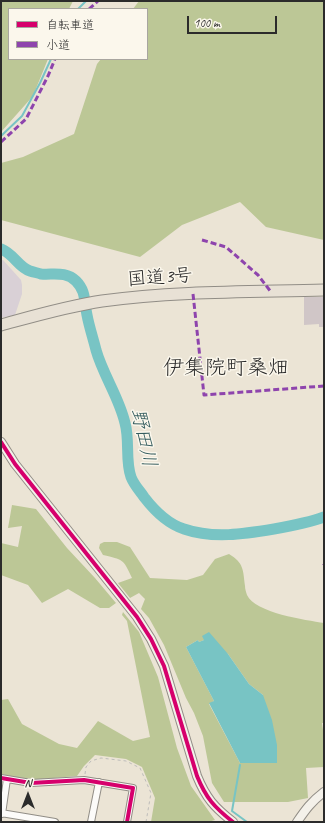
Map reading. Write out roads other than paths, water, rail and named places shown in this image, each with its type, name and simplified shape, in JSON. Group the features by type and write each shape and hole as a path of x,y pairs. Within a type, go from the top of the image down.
{"highway":[{"name":"国道3号","path":"1,325 73,306 100,301 146,296 324,290"}],"street":[{"path":"1,442 15,464 137,617 151,639 164,666 197,776 203,790 218,811 233,822"},
{"path":"55,822 20,819 2,814 4,778 31,783 84,780 133,788 127,822"},
{"path":"91,822 99,782"},
{"path":"301,820 307,806 324,792"}],"water":[{"path":"209,632 228,654 249,684 263,695 272,720 277,745 277,763 240,763 209,703 214,701 186,647 198,640 199,642 204,640 202,636"}],"waterway":[{"path":"79,8 86,1"},
{"path":"1,136 22,116 51,60"},
{"name":"野田川","path":"1,249 30,271 41,274 59,274 68,276 76,281 82,289 96,350 119,404 125,423 128,464 131,477 144,497 162,516 178,527 195,532 217,535 240,534 274,529 306,523 324,517"},
{"path":"240,765 232,811 247,822"}],"district":[{"name":"伊集院町桑畑","path":"226,368"}]}
